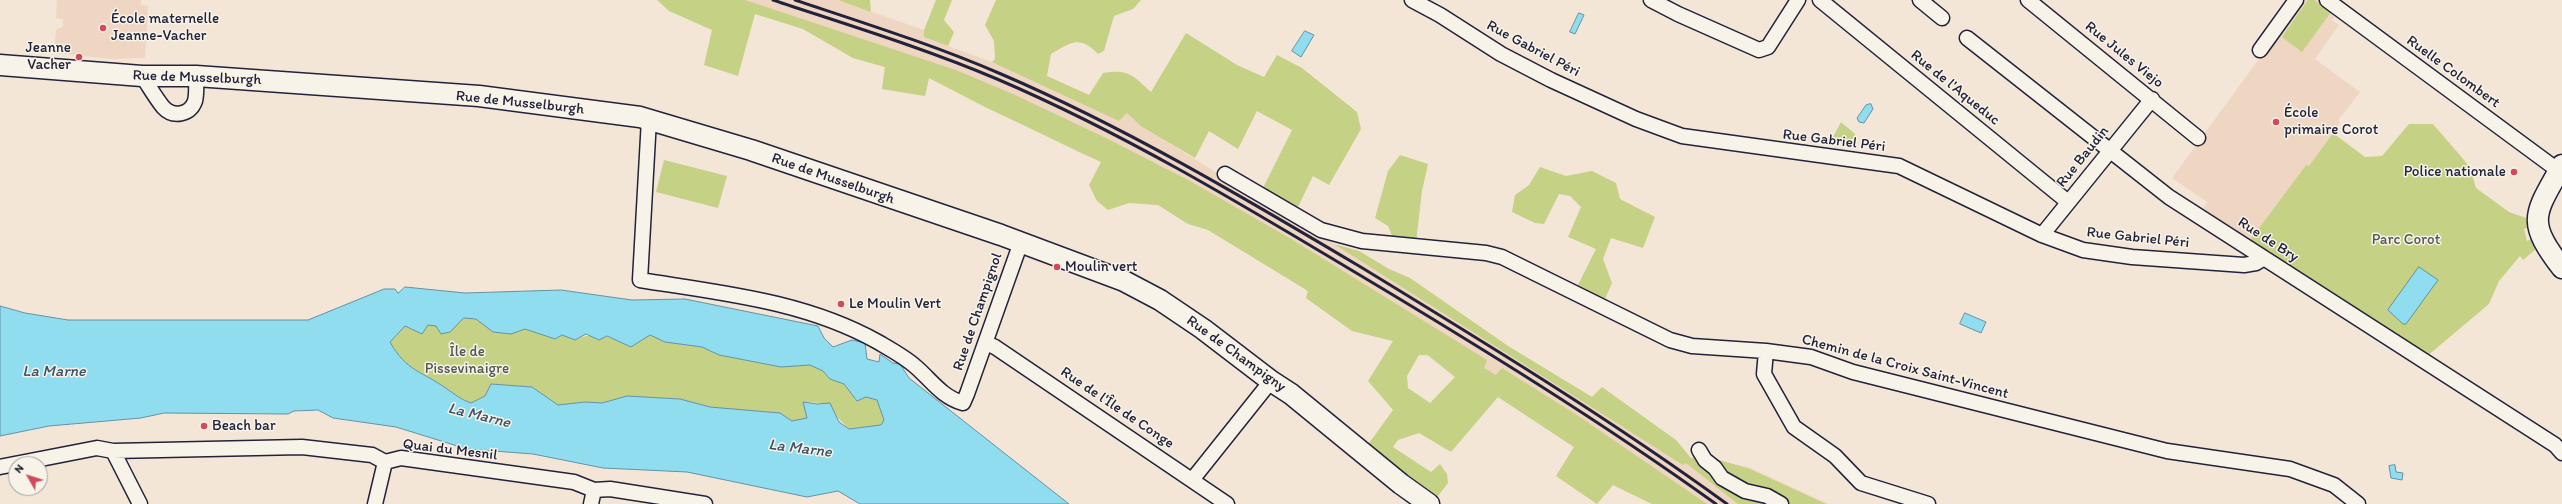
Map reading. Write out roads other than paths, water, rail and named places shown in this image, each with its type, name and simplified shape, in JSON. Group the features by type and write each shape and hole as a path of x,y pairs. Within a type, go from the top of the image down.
{"street":[{"name":"Rue Gabriel Péri","path":"1412,0 1440,15 1502,54 1551,80 1636,119 1675,134 1807,155 1899,166 2042,236 2083,250 2132,257 2244,265 2256,264 2264,258"},
{"path":"1651,0 1678,14 1759,50 1768,47 1798,0"},
{"name":"Rue de l'Aqueduc","path":"1820,0 2068,202"},
{"path":"1920,0 1942,18"},
{"name":"Rue Jules Viejo","path":"2028,0 2198,138"},
{"path":"2260,50 2296,0"},
{"name":"Ruelle Colombert","path":"2327,0 2560,168"},
{"name":"Rue de Bry","path":"1967,38 2109,152 2169,197 2382,336 2555,445 2562,453"},
{"name":"Rue de Musselburgh","path":"0,65 142,76 196,76 479,96 649,119 751,150 1021,242"},
{"path":"142,76 163,107 176,114 184,113 191,108 195,100 196,76"},
{"name":"Rue Baudin","path":"2042,236 2152,100"},
{"name":"Rue de Champignol","path":"649,119 640,280 724,292 819,316 877,342 909,361 949,399 963,403 986,343 1021,242"},
{"path":"2560,168 2546,192 2537,221 2538,232 2562,268"},
{"name":"Chemin de la Croix Saint-Vincent","path":"1225,174 1321,230 1362,241 1486,253 1502,257 1670,340 1692,346 1766,351 1811,357 1853,372 2167,451 2290,469 2334,485 2358,504"},
{"name":"Rue de Champigny","path":"1021,242 1124,281 1160,300 1203,329 1271,381 1291,394 1401,484 1429,504"},
{"name":"Rue de l'Île de Conge","path":"986,343 995,347 1228,504"},
{"path":"1766,351 1764,374 1794,427 1835,456 1861,483 1928,504"},
{"path":"1192,480 1271,381"},
{"name":"Quai du Mesnil","path":"0,467 97,448 113,451 302,447 372,455 385,462 401,458 574,482 594,490 610,489 705,504"},
{"path":"1699,450 1705,460 1715,468 1722,478 1745,491 1767,496 1781,504"},
{"path":"113,451 140,504"},
{"path":"375,504 385,462"},
{"path":"591,504 594,490"}],"water":[{"path":"1579,13 1584,15 1575,34 1570,32"},
{"path":"1305,31 1314,35 1301,57 1292,51"},
{"path":"1871,104 1873,109 1864,123 1859,122 1857,118 1866,105"},
{"path":"2419,267 2438,280 2406,324 2403,324 2388,310"},
{"name":"La Marne","path":"405,287 465,293 561,290 632,300 685,299 818,326 824,338 833,347 852,340 865,343 867,359 879,362 880,354 893,363 900,364 909,378 1069,504 860,504 838,491 807,497 687,472 603,468 533,454 467,449 396,427 333,418 318,410 294,411 288,414 164,413 141,418 49,426 0,436 0,306 25,313 68,320 308,320 384,289 395,289 398,293","holes":["464,318 476,319 493,332 511,334 525,329 555,339 562,335 575,340 586,334 599,340 607,336 631,347 650,335 665,342 702,347 719,355 781,367 810,365 823,371 830,379 844,384 857,401 866,397 877,400 884,420 881,425 849,429 839,422 830,403 817,404 803,402 807,418 792,421 780,413 710,407 680,399 627,396 602,403 585,402 558,405 532,387 491,384 485,396 471,403 409,365 396,352 390,342 405,326 422,334 428,325 436,326 441,334 450,332"]},
{"path":"1965,313 1986,322 1981,333 1960,324"},
{"path":"2395,465 2396,472 2403,473 2402,480 2391,478 2389,466"}],"railway":[{"path":"773,0 886,37 997,79 1134,145 1266,219 1491,355 1582,413 1716,504"},
{"path":"795,0 976,63 1048,95 1140,141 1231,191 1364,269 1502,354 1593,412 1727,504"}],"place":[{"name":"École maternelle Jeanne-Vacher","path":"103,28"},
{"name":"Jeanne Vacher","path":"79,57"},
{"name":"École primaire Corot","path":"2276,122"},
{"name":"Police nationale","path":"2514,172"},
{"name":"Moulin vert","path":"1057,267"},
{"name":"Le Moulin Vert","path":"841,304"},
{"name":"Beach bar","path":"204,426"}],"park label":[{"name":"Parc Corot","path":"2406,240"},
{"name":"Île de Pissevinaigre","path":"467,360"}]}
